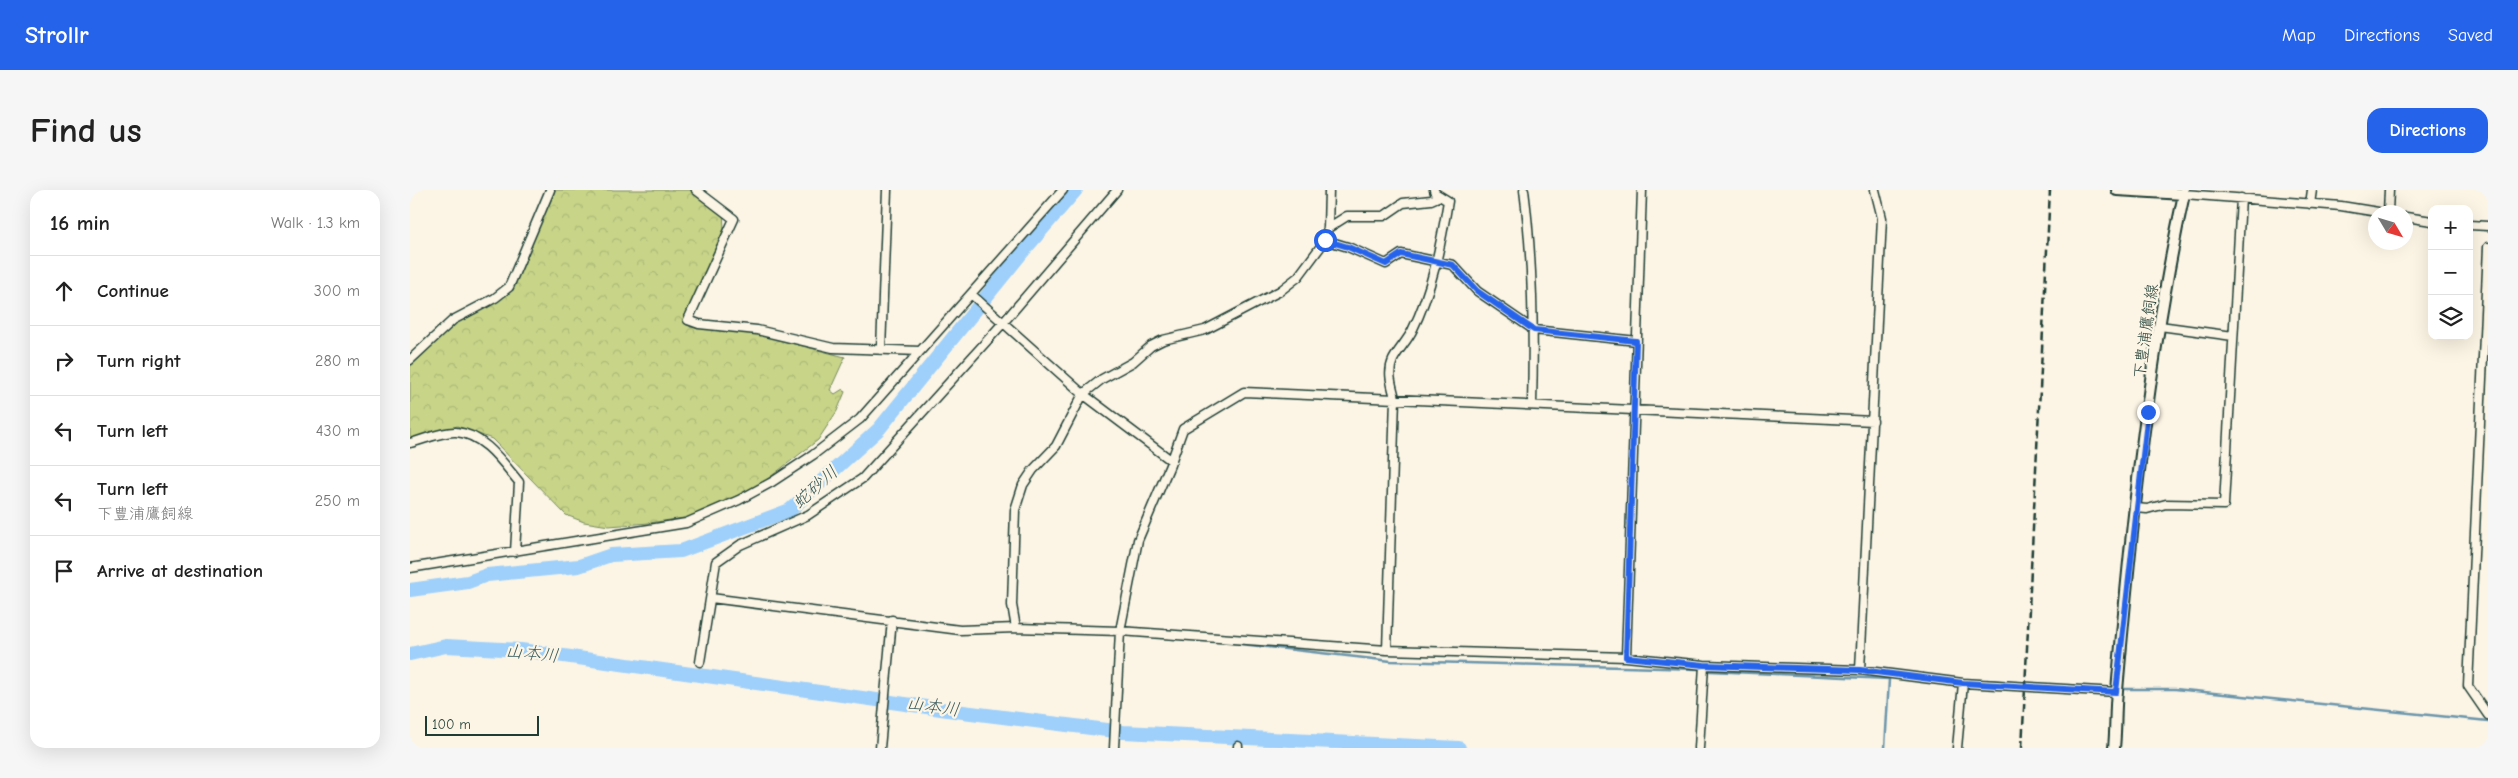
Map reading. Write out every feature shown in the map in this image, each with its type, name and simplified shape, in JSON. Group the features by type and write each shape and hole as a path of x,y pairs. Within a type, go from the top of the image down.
{"main road":[{"path":"2117,190 2184,192"},
{"name":"下豊浦鷹飼線","path":"2114,748 2116,692 2136,508 2160,326 2184,192"}],"street":[{"path":"410,360 453,320 496,298 509,287 550,190"},
{"path":"696,190 734,219 688,320 699,324 757,330 833,348 920,351"},
{"path":"881,350 887,190"},
{"path":"410,568 686,523 739,500 772,482 813,455 860,419 1063,190"},
{"path":"700,662 716,562 740,545 808,515 863,478 1003,323 1117,190"},
{"path":"1016,628 1012,605 1015,510 1024,485 1033,470 1056,446 1083,394 1102,379 1133,362 1151,346 1163,340 1205,330 1280,291 1298,277 1310,264 1325,240 1328,228 1329,190"},
{"path":"1524,190 1531,244 1534,330 1532,404"},
{"path":"1626,657 1636,411 1636,341 1642,190"},
{"path":"1860,670 1882,218 1875,190"},
{"path":"2310,204 2312,190"},
{"path":"2388,205 2389,190"},
{"path":"2184,192 2342,206 2368,210"},
{"path":"1328,228 1347,216 1384,216 1403,203 1431,200 1437,193 1448,201 1436,262 1413,331 1393,360 1390,378 1395,398 1387,650"},
{"path":"2136,508 2147,509 2166,504 2224,505 2241,198"},
{"path":"2413,218 2428,220"},
{"path":"2473,225 2488,226"},
{"path":"1325,240 1348,247 1386,264 1401,254 1453,265 1477,291 1534,330 1636,341"},
{"path":"2488,247 2468,686 2488,715"},
{"path":"972,294 1083,394 1172,461"},
{"path":"2160,326 2233,336"},
{"path":"1114,744 1120,632 1138,540 1172,461 1182,429 1244,392 1873,421"},
{"path":"410,443 456,432 478,440 496,454 519,482 515,552"},
{"path":"711,598 960,630 1016,628 1120,632 1387,650 1626,657 1704,665 1860,670 1963,683 2116,692"},
{"path":"880,748 892,620"},
{"path":"1699,748 1704,665"},
{"path":"1957,748 1963,683"}],"green space":[{"path":"555,190 690,190 723,212 724,229 687,313 690,327 756,334 845,357 830,390 835,394 843,389 845,392 837,411 818,440 739,501 691,517 609,526 584,522 566,515 492,439 457,426 439,434 410,440 410,367 457,322 498,301 510,291"}],"waterway":[{"name":"蛇砂川","path":"410,590 468,582 487,575 579,566 611,555 681,551 790,510 879,429 1020,255 1076,190"},
{"path":"1215,641 1391,661 1699,669"},
{"name":"山本川","path":"410,654 446,646 521,650 955,711 1123,732 1459,748"},
{"path":"1710,671 1889,679 1885,748"},
{"path":"1987,680 2012,682"},
{"path":"2121,689 2175,689 2488,721"}],"railway":[{"path":"2022,748 2050,190"}],"route":[{"path":"1325,240 1348,247 1386,264 1401,254 1453,265 1477,291 1501,310 1534,330 1636,341 1636,411 1626,657 1704,665 1860,670 1963,683 2087,692 2116,692 2148,412"}]}
